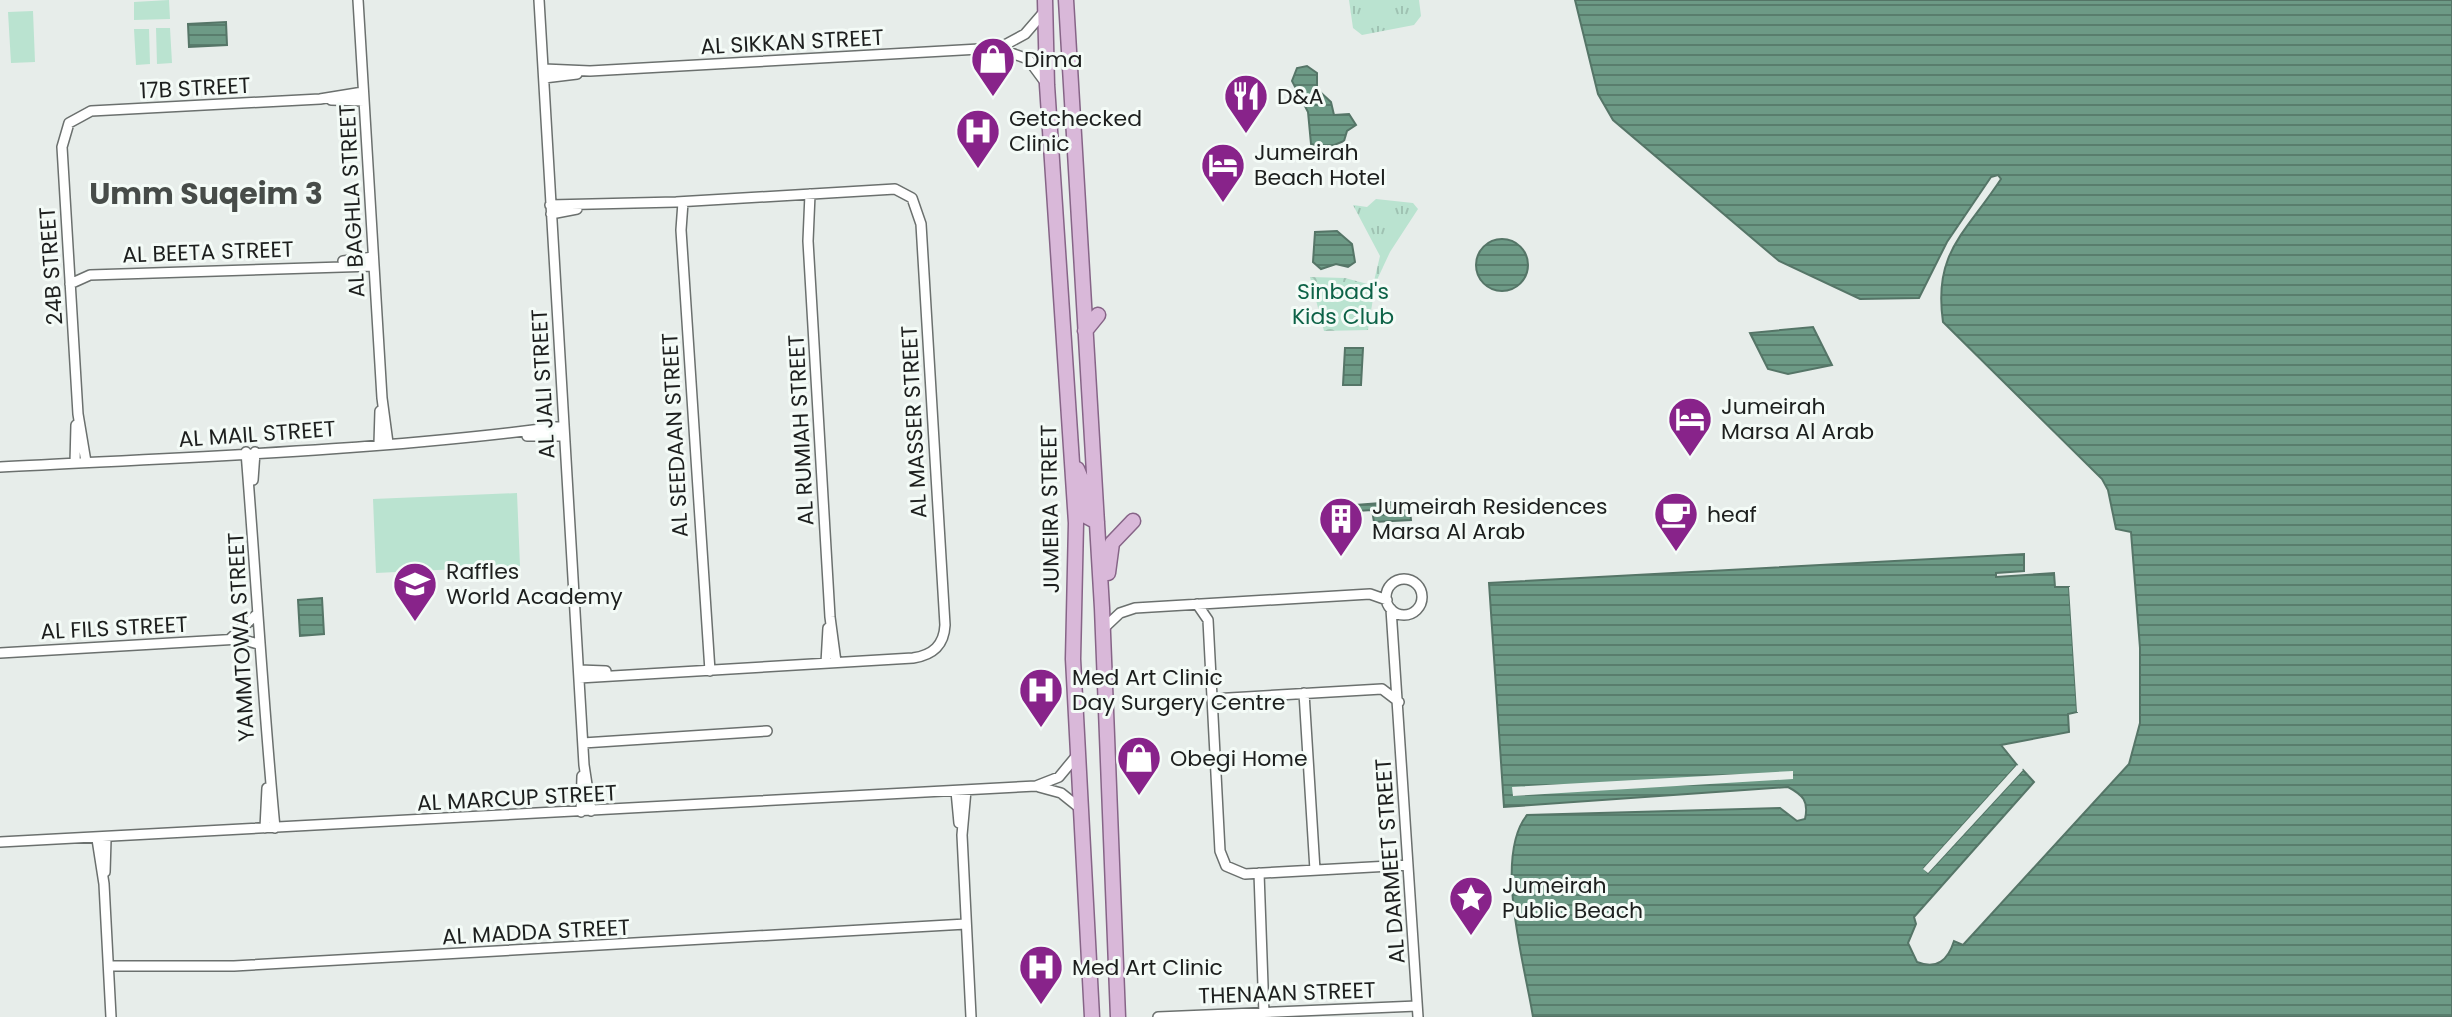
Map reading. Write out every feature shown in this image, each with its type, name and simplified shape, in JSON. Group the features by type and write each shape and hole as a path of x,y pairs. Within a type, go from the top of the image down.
{"main road":[{"name":"JUMEIRA STREET","path":"1066,0 1102,608 1118,1017"},
{"name":"JUMEIRA STREET","path":"1045,5 1047,85 1073,462 1076,547 1073,659 1092,1017"},
{"path":"1085,331 1098,315"},
{"path":"1073,462 1082,480 1086,516 1097,522"},
{"path":"1102,608 1107,594 1110,547 1116,536 1133,521"},
{"path":"1076,547 1084,548 1089,553 1092,590 1102,608"}],"street":[{"name":"AL BAGHLA STREET","path":"358,0 383,443"},
{"name":"AL JALI STREET","path":"539,0 586,812"},
{"name":"AL SIKKAN STREET","path":"997,48 1025,34 1045,5"},
{"name":"AL SIKKAN STREET","path":"544,74 997,48 1028,59 1047,85"},
{"name":"17B STREET","path":"74,119 91,111 364,96"},
{"name":"24B STREET","path":"74,119 62,140 80,462"},
{"name":"AL MASSER STREET","path":"551,210 588,205 895,189 909,195 919,213 945,625 939,645 924,656 706,672 579,674"},
{"name":"AL RUMIAH STREET","path":"805,195 831,662"},
{"name":"AL SEEDAAN STREET","path":"680,202 706,672"},
{"path":"68,258 90,275"},
{"name":"AL BEETA STREET","path":"70,284 90,275 374,262"},
{"name":"AL MAIL STREET","path":"0,467 564,431"},
{"name":"YAMMTOWA STREET","path":"250,452 256,615 270,828"},
{"name":"AL DARMEET STREET","path":"1399,702 1402,692 1399,633 1407,614 1421,603 1421,593 1415,582 1405,579 1395,581 1388,589 1399,702 1418,1017"},
{"path":"1103,629 1130,609 1370,594 1407,614"},
{"path":"1208,620 1218,603"},
{"path":"1197,604 1208,620 1221,857 1235,872 1408,865"},
{"path":"230,639 256,615"},
{"name":"AL FILS STREET","path":"0,653 230,639 258,644"},
{"path":"1382,689 1396,674"},
{"path":"1212,699 1382,689 1399,702"},
{"path":"1304,693 1315,870"},
{"path":"583,743 767,731"},
{"name":"AL MARCUP STREET","path":"1036,786 1064,773 1078,754"},
{"name":"AL MARCUP STREET","path":"0,842 102,839 1036,786 1061,793 1081,809"},
{"path":"961,790 971,1017"},
{"path":"102,839 111,1017"},
{"path":"1259,873 1264,1014"},
{"name":"AL MADDA STREET","path":"109,970 637,944 966,919"},
{"name":"THENAAN STREET","path":"1158,1017 1322,1013 1417,1006"}],"green space":[{"path":"169,0 170,19 134,20 134,2"},
{"path":"1349,0 1419,0 1421,16 1414,25 1362,35 1353,28"},
{"path":"33,11 35,62 11,63 8,12"},
{"path":"156,28 170,28 172,63 157,64"},
{"path":"134,29 149,29 150,64 136,65"},
{"path":"1376,199 1413,203 1418,209 1390,252 1376,282 1380,256 1353,205 1367,207"},
{"name":"Sinbad's Kids Club","path":"1310,277 1345,278 1375,286 1368,330 1324,331"},
{"path":"517,493 520,566 376,573 373,499"}],"shaded area":[{"path":"1575,0 2452,0 2452,1017 1533,1017 1514,913 1512,884 1512,857 1517,834 1527,815 1780,808 1797,821 1805,819 1806,808 1801,796 1788,787 1504,807 1489,583 2024,554 2024,571 1996,573 1996,577 2054,573 2055,587 2069,587 2077,712 2068,714 2069,732 2001,745 2017,765 1924,868 1928,873 2023,770 2034,782 1914,917 1916,924 1908,943 1917,962 1924,964 1941,962 1954,941 1963,945 2129,764 2140,723 2140,648 2131,532 2116,529 2108,490 2102,479 1943,322 1941,298 1947,260 1964,230 2001,179 1998,175 1991,177 1947,242 1919,298 1860,299 1779,261 1613,120 1598,94"},
{"path":"226,22 227,45 189,47 188,24"},
{"path":"1307,66 1317,73 1317,89 1331,102 1334,115 1349,114 1356,125 1347,131 1344,141 1327,148 1311,144 1308,112 1292,81 1297,68"},
{"path":"1337,231 1352,244 1355,262 1348,267 1336,264 1321,269 1313,262 1315,232"},
{"path":"1502,239 1520,247 1528,265 1520,283 1502,291 1484,283 1476,265 1484,247"},
{"path":"1813,327 1832,365 1788,374 1768,369 1750,333"},
{"path":"1345,348 1363,348 1361,385 1343,385"},
{"path":"1393,502 1394,511 1410,510 1411,520 1374,522 1372,510 1357,511 1356,505"},
{"path":"322,598 324,634 300,636 298,600"}],"pier":[{"path":"2069,587 2073,587 2081,712 2077,712"},
{"path":"2017,765 2023,770 1928,873 1923,869"},
{"path":"1793,771 1793,779 1513,796 1512,787"}],"place":[{"name":"Dima","path":"993,98"},
{"name":"D&A","path":"1246,135"},
{"name":"Getchecked Clinic","path":"978,170"},
{"name":"Jumeirah Beach Hotel","path":"1223,204"},
{"name":"Jumeirah Marsa Al Arab","path":"1690,458"},
{"name":"heaf","path":"1676,553"},
{"name":"Jumeirah Residences Marsa Al Arab","path":"1341,558"},
{"name":"Raffles World Academy","path":"415,623"},
{"name":"Med Art Clinic Day Surgery Centre","path":"1041,729"},
{"name":"Obegi Home","path":"1139,797"},
{"name":"Jumeirah Public Beach","path":"1471,937"},
{"name":"Med Art Clinic","path":"1041,1006"}],"district":[{"name":"Umm Suqeim 3","path":"206,193"}]}
